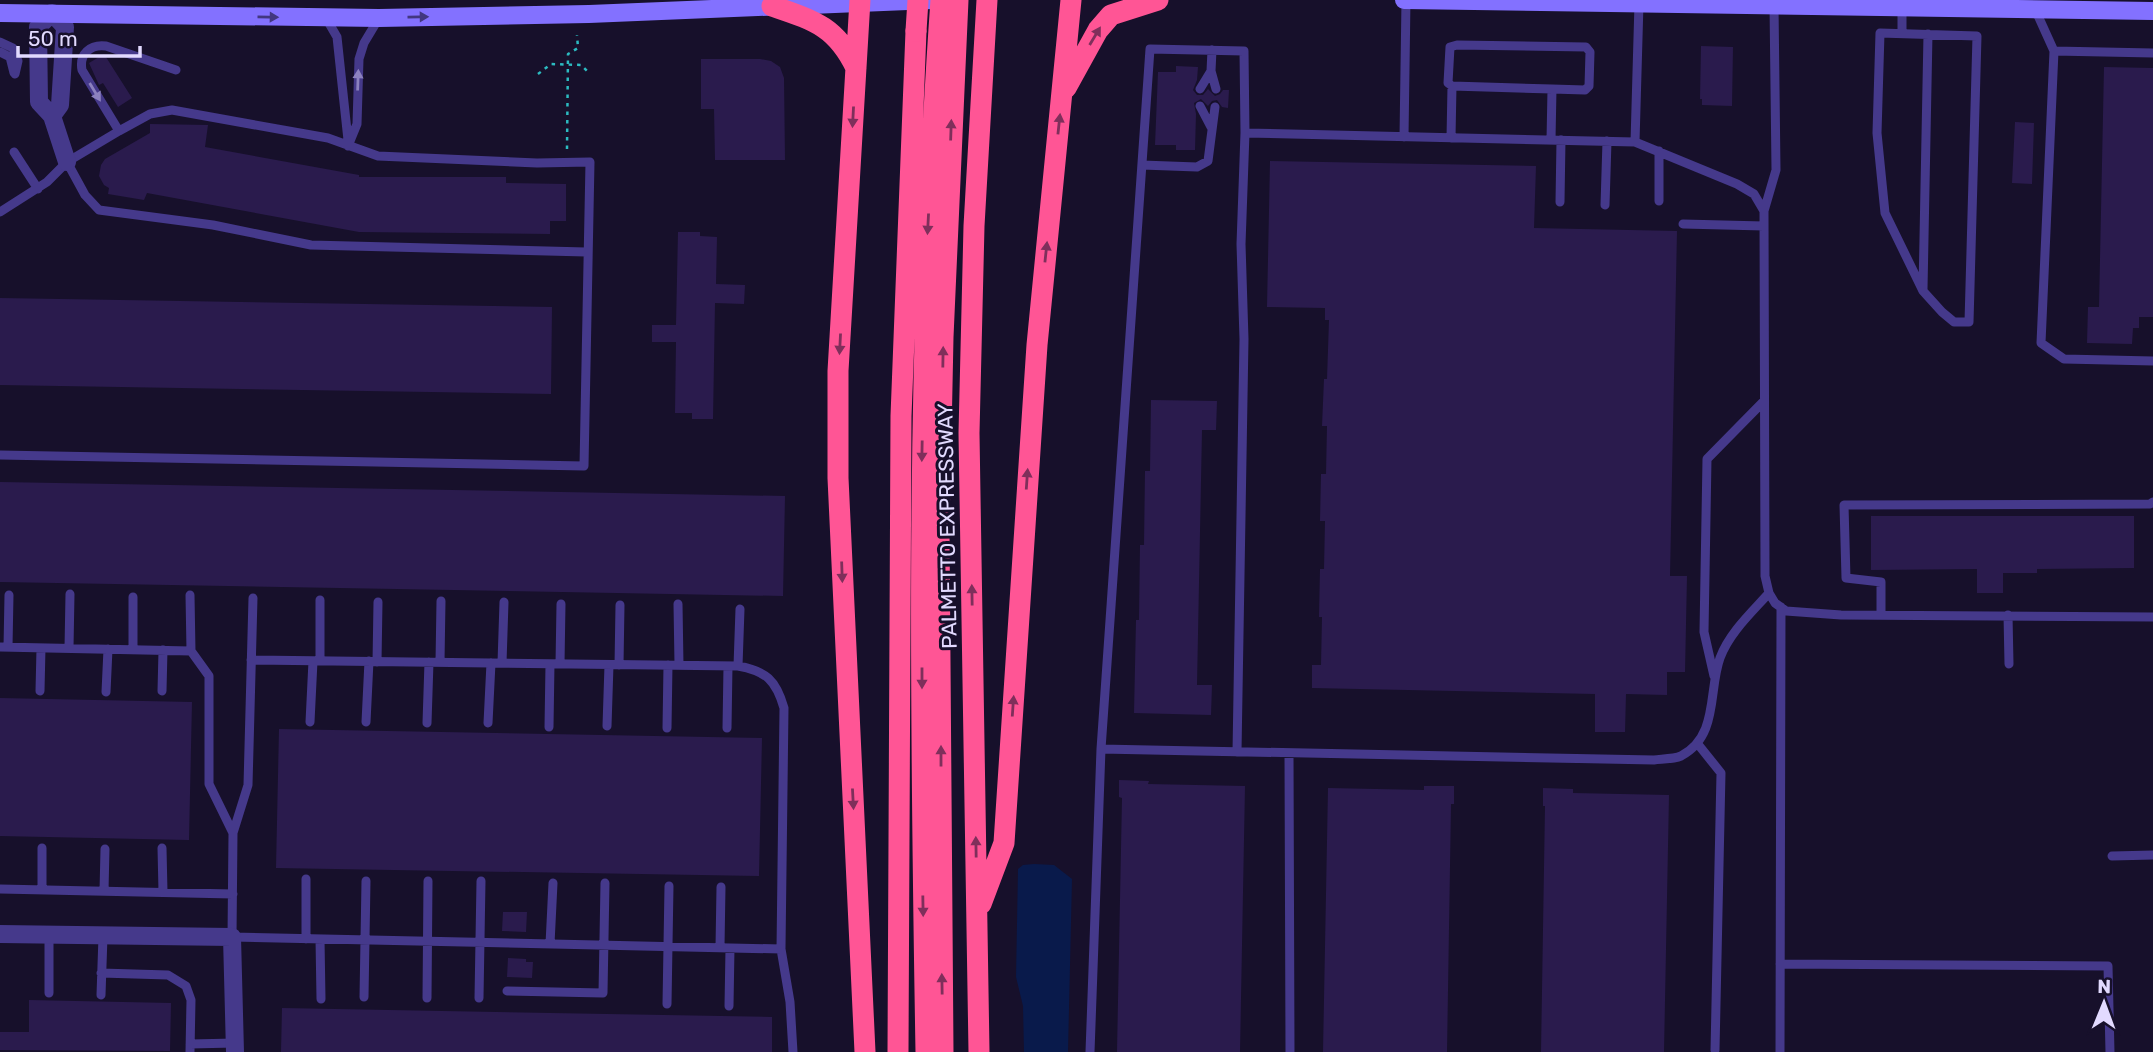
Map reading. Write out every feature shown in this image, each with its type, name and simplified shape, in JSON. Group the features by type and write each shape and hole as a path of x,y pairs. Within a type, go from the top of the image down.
{"highway":[{"name":"PALMETTO EXPRESSWAY","path":"898,1052 901,416 918,0"},
{"path":"941,0 947,33 939,532 943,1052"},
{"path":"926,1052 922,827 922,466 927,268 947,33 958,0"},
{"name":"PALMETTO EXPRESSWAY","path":"979,1052 969,433 974,226 987,0"},
{"path":"977,916 1004,843 1037,345 1071,0"},
{"path":"1062,96 1098,30 1111,15 1158,0"},
{"path":"860,1 838,371 838,478 866,1052"},
{"path":"772,6 814,20 825,27 839,39 856,68"}],"main road":[{"path":"0,13 52,7 379,18 589,14 935,0"},
{"path":"1405,0 1902,7 2025,6 2153,11"}],"street":[{"path":"52,116 60,105 65,27 52,7 38,27 39,102 52,116 67,162"},
{"path":"0,934 232,937 235,1048"}],"lane":[{"path":"1404,137 1405,0"},
{"path":"1635,142 1639,2"},
{"path":"1774,5 1776,170 1764,211 1763,226 1765,576 1769,593 1775,603 1786,611 1881,615 2153,617"},
{"path":"2025,6 2054,51 2041,343 2064,359 2153,361"},
{"path":"1902,7 1902,33"},
{"path":"326,18 337,37 348,121 348,146"},
{"path":"348,146 357,124 359,59 364,43 379,18"},
{"path":"1880,33 1902,33 1977,36 1969,322 1954,322 1923,291 1885,213 1878,133 1880,33"},
{"path":"1923,291 1928,34"},
{"path":"0,42 13,48 18,61 15,74 10,57 0,52"},
{"path":"1457,44 1586,47 1590,52 1589,86 1585,90 1552,89 1452,86 1448,83 1450,47 1457,44"},
{"path":"119,131 82,70 84,53 94,46 106,46 176,70"},
{"path":"1090,1052 1101,749 1150,49 1244,51 1245,133 1241,244 1244,339 1237,752"},
{"path":"1212,50 1212,71 1212,89 1212,71"},
{"path":"2054,51 2153,53"},
{"path":"1451,138 1452,86"},
{"path":"1552,89 1560,202"},
{"path":"1142,165 1196,166 1208,161 1211,152 1211,127 1211,107 1211,127"},
{"path":"0,212 47,183 67,162 119,131 150,114 172,110 328,138 378,156 537,163 590,162 586,252 584,466 0,455"},
{"path":"1245,133 1635,142 1737,184 1754,194 1764,211"},
{"path":"1605,205 1607,141"},
{"path":"1659,151 1659,201"},
{"path":"14,152 37,189"},
{"path":"67,162 85,195 99,210 213,225 311,244 586,252"},
{"path":"1683,224 1763,226"},
{"path":"1715,677 1704,632 1707,459 1764,401"},
{"path":"1881,615 1881,582 1846,578 1844,505 2153,502"},
{"path":"1101,749 1654,760 1681,756 1697,743 1710,722 1720,656 1735,632 1769,593"},
{"path":"69,648 70,594"},
{"path":"9,595 4,647 191,651"},
{"path":"190,595 191,651 209,676 209,783 233,833"},
{"path":"133,597 134,649"},
{"path":"253,598 248,785 233,833 232,937 781,949"},
{"path":"310,722 320,600"},
{"path":"426,723 441,601"},
{"path":"366,722 378,602"},
{"path":"502,663 504,602"},
{"path":"549,727 561,604"},
{"path":"678,604 679,665"},
{"path":"607,726 620,605"},
{"path":"1780,1052 1782,607"},
{"path":"727,728 740,609"},
{"path":"2008,615 2009,664"},
{"path":"40,691 41,648"},
{"path":"107,691 108,649"},
{"path":"162,691 163,650"},
{"path":"251,660 733,666 756,669 770,678 779,692 784,708 781,949 790,1002 793,1052"},
{"path":"488,723 491,663"},
{"path":"667,728 668,665"},
{"path":"1697,743 1721,773 1715,1050"},
{"path":"1289,753 1290,1052"},
{"path":"42,848 42,890"},
{"path":"162,848 163,892"},
{"path":"104,891 105,849"},
{"path":"2112,856 2153,855"},
{"path":"306,879 306,939"},
{"path":"364,997 366,881"},
{"path":"427,998 428,881"},
{"path":"479,998 481,881"},
{"path":"550,944 553,883"},
{"path":"507,991 603,993 605,883"},
{"path":"667,1004 669,886"},
{"path":"721,887 729,1006"},
{"path":"0,889 233,894"},
{"path":"48,993 49,936"},
{"path":"101,995 103,936"},
{"path":"320,939 321,999"},
{"path":"1780,964 2108,966 2110,1052"},
{"path":"101,973 168,975 187,986 191,1000 190,1048 235,1048"}],"path":[{"path":"575,151 567,150 568,54 578,48 577,35"},
{"path":"538,74 551,64 581,65 590,74"}],"water":[{"path":"1023,865 1054,865 1072,879 1068,1052 1024,1052 1023,1006 1016,977 1018,869"}],"building":[{"path":"1701,46 1733,47 1732,106 1702,105"},
{"path":"104,54 132,98 118,107 103,83 99,85 89,63"},
{"path":"701,59 760,59 771,61 780,67 784,78 785,160 715,160 714,109 701,109"},
{"path":"1176,66 1198,67 1193,90 1197,95 1203,95 1208,89 1215,96 1223,90 1229,90 1228,108 1222,107 1217,100 1208,106 1201,99 1194,103 1195,150 1176,150 1176,145 1155,145 1158,72 1176,72"},
{"path":"2104,67 2153,68 2153,317 2139,317 2139,328 2133,328 2132,344 2087,343 2088,307 2099,307"},
{"path":"2015,122 2034,123 2032,184 2012,183"},
{"path":"150,124 208,125 205,147 359,177 506,177 506,183 566,184 566,221 550,221 550,234 359,232 147,193 144,200 108,194 109,188 99,176 101,165 105,159 150,133"},
{"path":"1270,161 1536,166 1534,228 1677,231 1670,576 1687,576 1685,672 1667,672 1667,695 1626,694 1625,732 1595,732 1595,694 1312,688 1312,665 1321,665 1320,569 1324,569 1325,521 1320,521 1321,474 1326,474 1327,426 1322,426 1329,320 1325,320 1325,308 1267,307"},
{"path":"678,232 700,232 700,236 717,237 716,284 745,285 744,304 715,303 713,419 692,419 692,413 675,413 676,342 652,342 652,325 676,325"},
{"path":"0,298 552,307 551,394 0,385"},
{"path":"1151,400 1217,401 1216,430 1202,430 1197,685 1212,685 1211,715 1134,713 1140,545 1144,545 1145,471 1150,471"},
{"path":"0,482 785,496 783,596 0,582"},
{"path":"1871,516 2134,516 2134,568 2037,569 2037,573 2003,573 2003,593 1977,593 1977,569 1871,570"},
{"path":"0,698 192,702 189,840 0,836"},
{"path":"279,729 762,738 759,876 276,868"},
{"path":"1119,780 1149,781 1148,784 1245,786 1240,1052 1117,1052 1122,798 1119,797"},
{"path":"1424,786 1454,786 1454,804 1451,804 1447,1052 1323,1052 1328,788 1424,790"},
{"path":"1543,788 1573,789 1573,793 1669,795 1664,1052 1541,1052 1545,806"},
{"path":"503,912 527,912 526,932 502,931"},
{"path":"508,958 533,962 532,978 507,977"},
{"path":"29,1000 171,1003 170,1051 0,1050 0,1032 29,1032"},
{"path":"282,1008 772,1017 772,1052 281,1052"}]}
